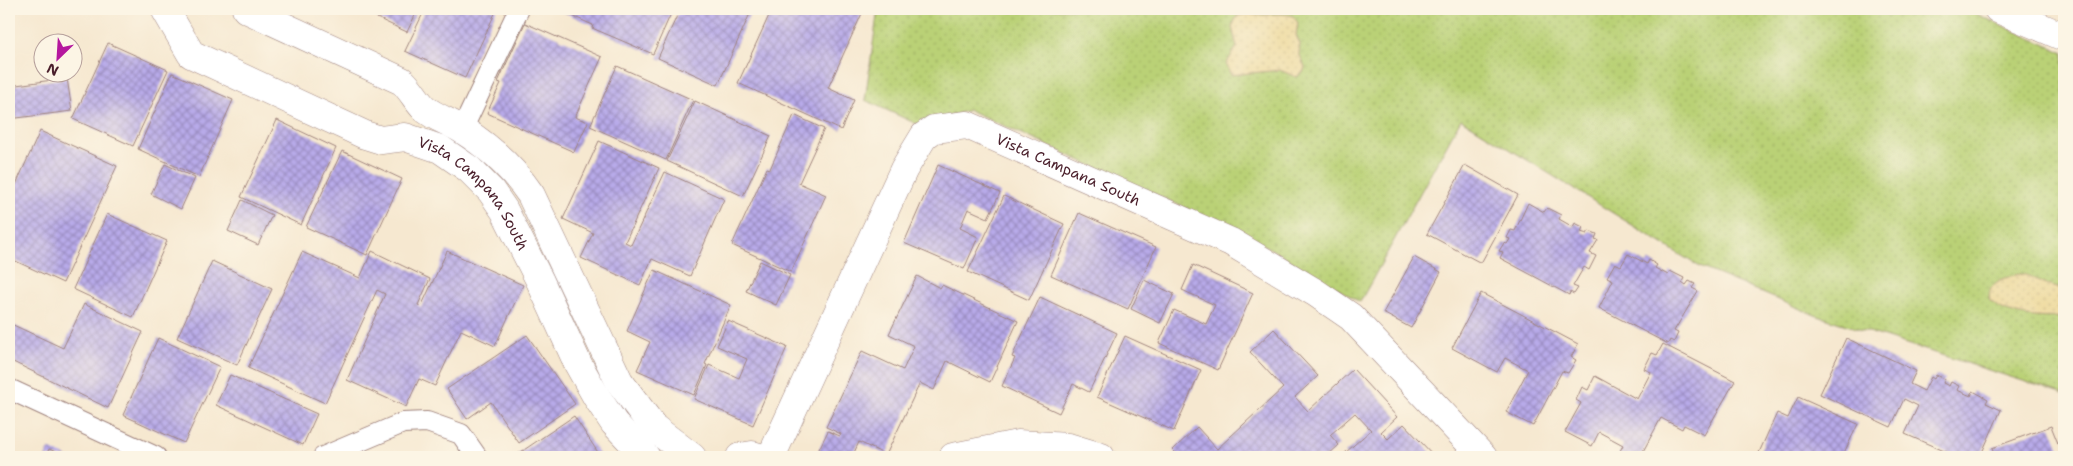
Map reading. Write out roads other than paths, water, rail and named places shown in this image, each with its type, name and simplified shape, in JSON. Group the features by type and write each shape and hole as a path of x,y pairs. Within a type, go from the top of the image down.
{"street":[{"name":"Vista Campana South","path":"246,9 402,81 412,90 425,108 496,153 531,195 619,381 654,428 692,457"},
{"name":"Vista Campana South","path":"166,10 191,54 365,135 382,140 405,137 440,149 469,169 491,191 504,210 540,281 578,364 596,396 614,423 646,457"},
{"path":"2012,12 2064,37"},
{"name":"Vista Campana South","path":"771,457 904,169 924,136 934,129 967,125 1231,242 1316,293 1351,317 1483,457"},
{"path":"952,457 1018,444 1042,451 1068,447 1102,457"},
{"path":"740,457 752,455 759,457"}],"lane":[{"path":"462,130 519,9"},
{"path":"9,389 156,457"},
{"path":"323,457 403,424 427,422 461,434 477,457"}]}
